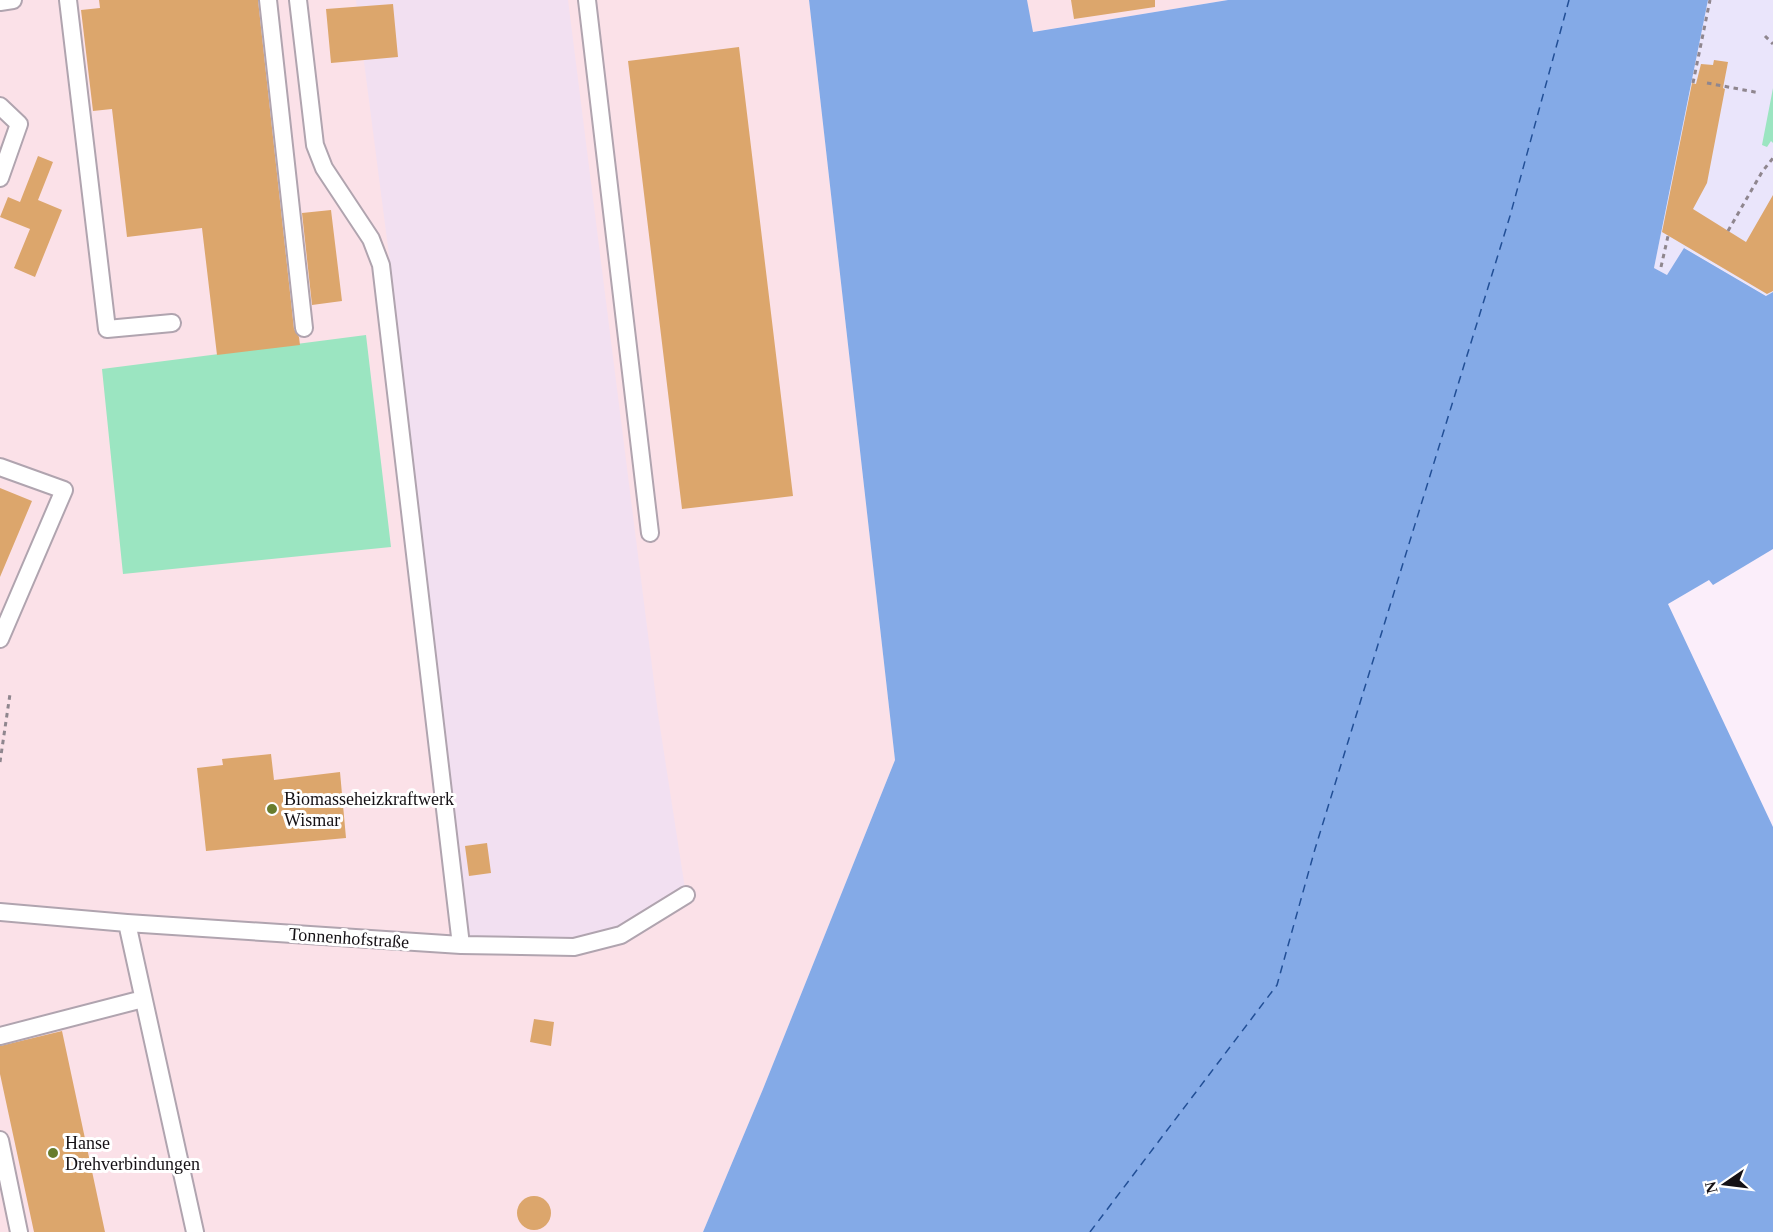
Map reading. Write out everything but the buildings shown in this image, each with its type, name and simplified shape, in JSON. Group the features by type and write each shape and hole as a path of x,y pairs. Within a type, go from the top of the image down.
{"lane":[{"path":"0,2 13,0"},
{"path":"68,0 107,329 172,323"},
{"path":"268,0 304,328"},
{"path":"298,0 315,145 324,168 371,238 381,265 461,945"},
{"path":"587,0 650,533"},
{"path":"0,105 20,124 0,178"},
{"path":"0,467 64,490 0,639"},
{"name":"Tonnenhofstraße","path":"0,912 127,923 461,945 574,947 621,935 686,895"},
{"path":"127,923 195,1232"},
{"path":"0,1036 144,999"},
{"path":"0,1140 19,1232"}],"path":[{"path":"1695,80 1710,0"},
{"path":"1765,36 1773,44"},
{"path":"1707,82 1760,93"},
{"path":"1728,231 1762,172 1773,158"},
{"path":"1661,267 1668,236"},
{"path":"0,762 10,694"}],"shaded area":[{"path":"0,0 809,0 895,760 703,1232 0,1232"},
{"path":"356,0 568,0 658,714 686,895 600,940 461,945 390,263"},
{"path":"1026,0 1228,0 1032,32"},
{"path":"1708,0 1773,0 1773,292 1767,296 1685,248 1667,275 1654,268"}],"green space":[{"path":"1773,88 1773,143 1771,141 1767,147 1762,145"},
{"path":"366,335 391,547 123,574 102,369"}],"water":[{"path":"809,0 1027,0 1033,32 1228,0 1708,0 1654,268 1667,275 1684,248 1766,296 1773,292 1773,549 1713,585 1709,580 1668,604 1773,827 1773,1232 703,1232 895,760"}],"ferry route":[{"path":"1090,1232 1277,985 1315,849 1510,216 1569,0"}],"place":[{"name":"Biomasseheizkraftwerk Wismar","path":"272,809"},
{"name":"Hanse Drehverbindungen","path":"53,1153"}]}
